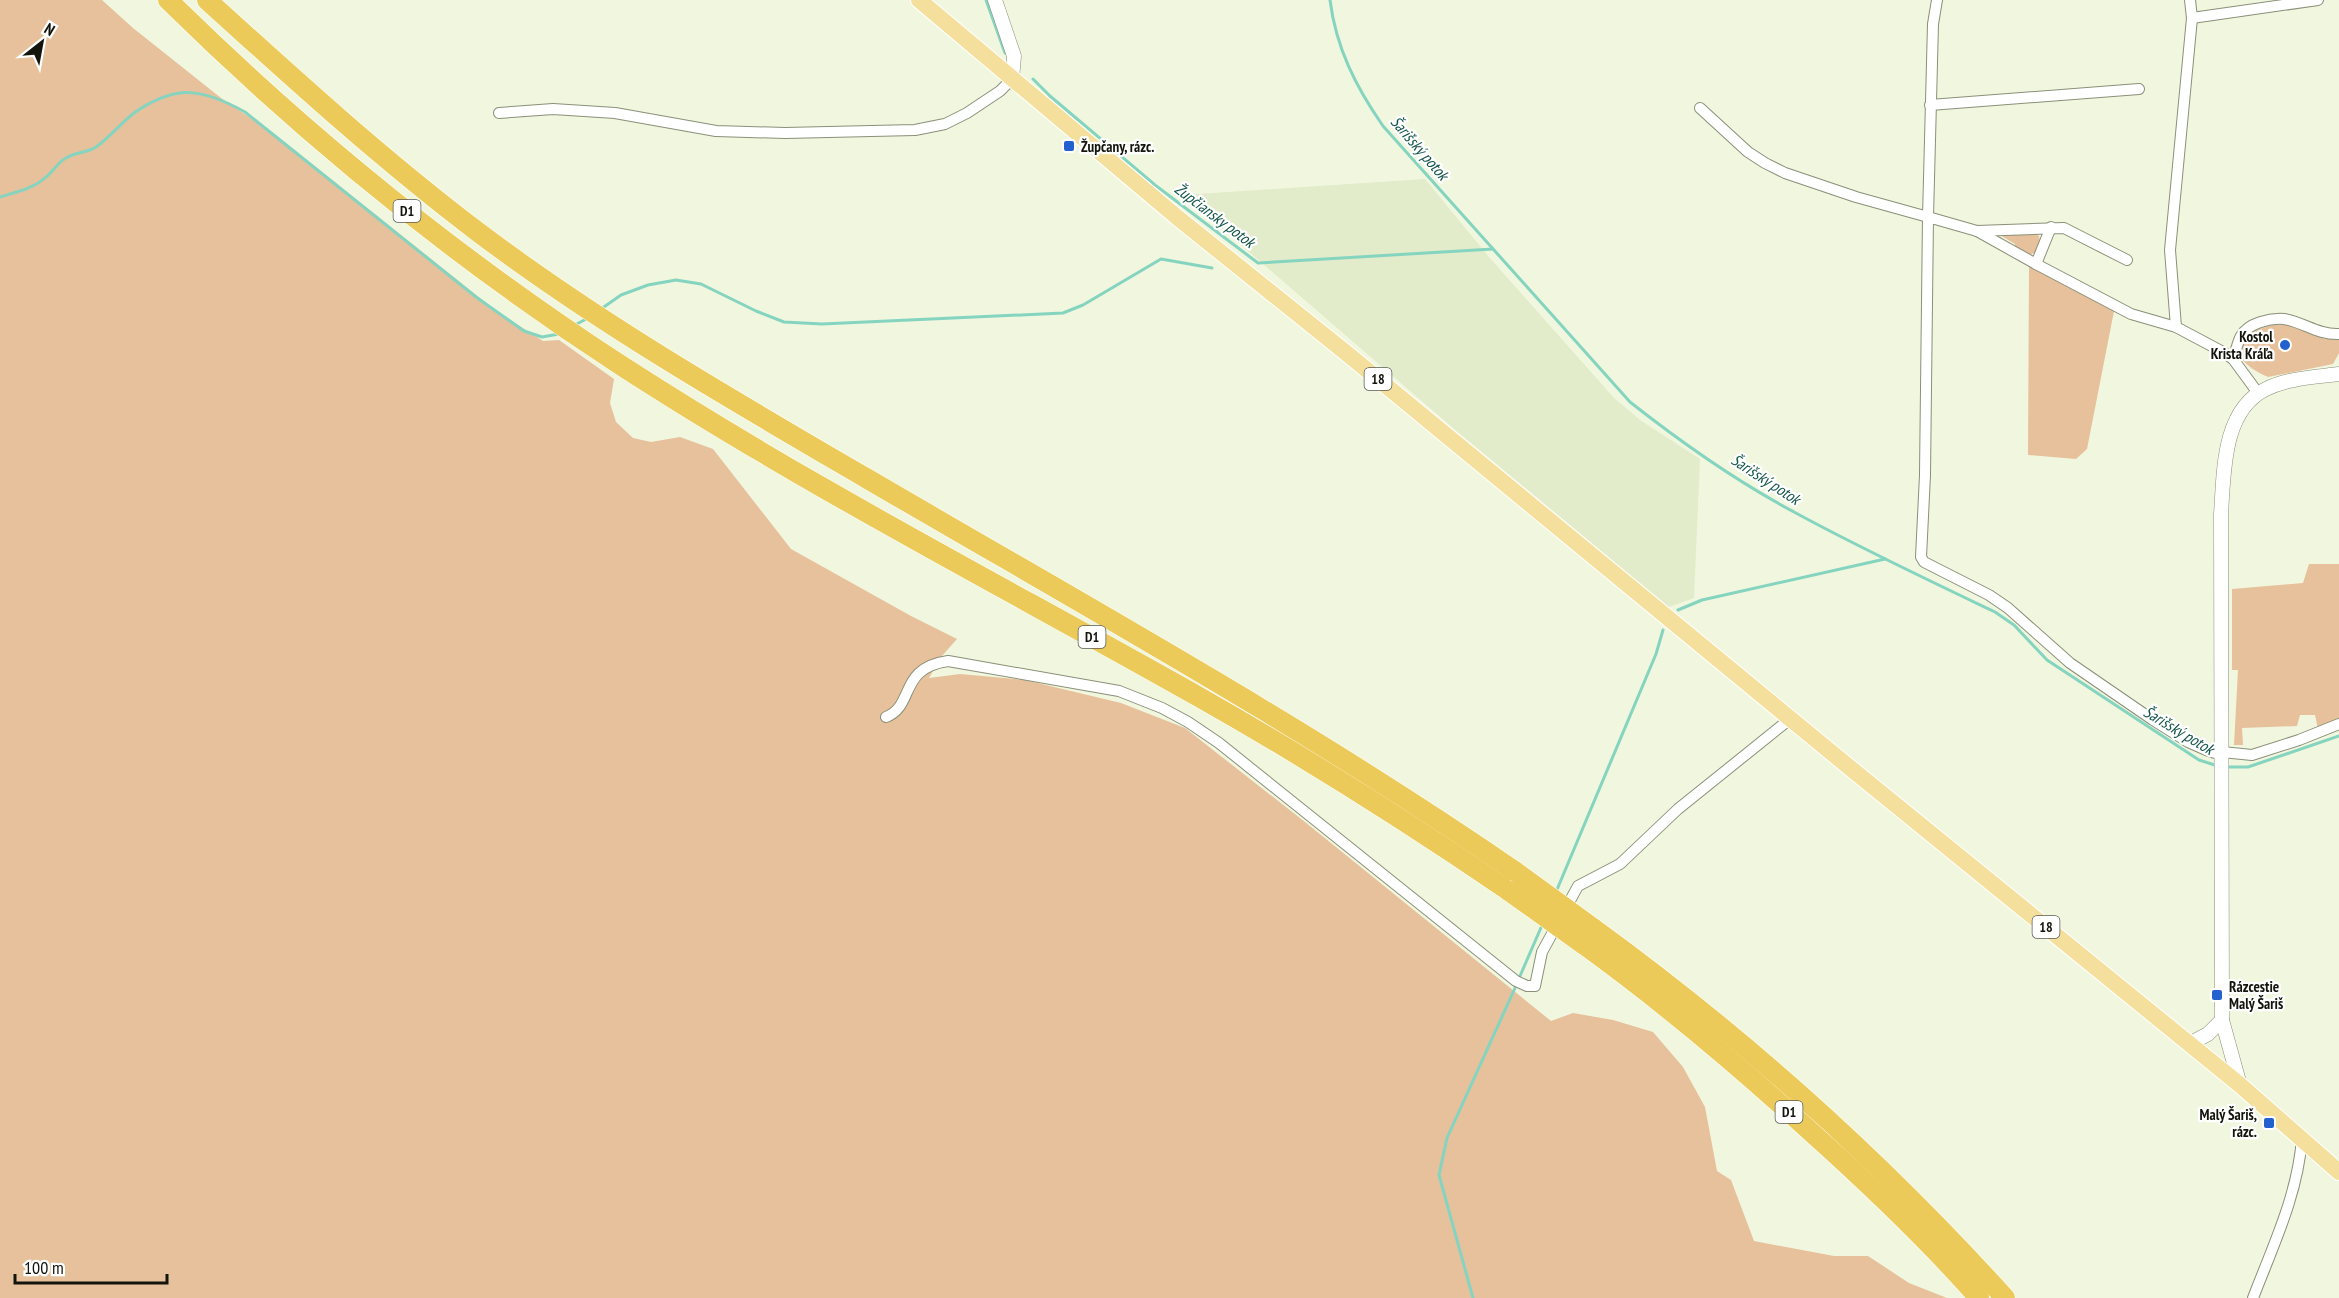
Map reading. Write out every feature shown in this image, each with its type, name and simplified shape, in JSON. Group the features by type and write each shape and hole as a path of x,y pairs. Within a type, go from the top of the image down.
{"highway":[{"name":"D1","path":"168,0 319,140 456,249 573,333 821,488 1246,724 1431,838 1509,891 1588,936 1703,1012 1818,1112 1919,1206 2005,1298"},
{"name":"D1","path":"207,0 389,161 479,232 579,302 682,369 1332,751 1432,814 1516,872 1664,1005 1781,1105 1906,1221 1979,1298"}],"main road":[{"name":"18","path":"919,0 1178,218 2240,1084 2339,1172"}],"street":[{"path":"499,113 553,109 615,113 727,132 915,130 945,124 967,113 1000,91 1012,79 1014,56 995,0"},
{"path":"1937,0 1933,24 1930,105 1925,476 1921,557 1924,562 1989,595 2008,608 2070,663 2152,720 2188,742 2215,753 2222,755 2262,753 2339,724"},
{"path":"2176,327 2170,250 2192,18 2190,0"},
{"path":"2192,18 2318,0"},
{"path":"1930,105 2139,89"},
{"path":"1701,108 1748,152 1765,164 1856,197 1977,231 2131,314 2176,327 2233,359 2258,393"},
{"path":"2036,264 2051,227"},
{"path":"1977,231 2064,228 2127,260"},
{"path":"2233,359 2241,335 2251,325 2266,321 2284,319 2327,334 2339,334"},
{"path":"2240,1084 2222,1020 2221,514 2223,488 2232,431 2241,412 2258,393 2269,387 2338,371"},
{"path":"886,717 898,711 907,689 920,672 930,666 948,661 1073,681 1142,698 1188,722 1219,743 1507,974 1527,986 1535,986 1542,952 1578,886 1620,864 1678,809 1790,719"},
{"path":"2189,1044 2208,1034 2222,1020"},
{"path":"2253,1298 2288,1205 2301,1160 2302,1138"}],"shaded area":[{"path":"0,0 102,0 133,28 221,98 277,136 495,310 543,341 559,340 614,379 610,403 616,422 633,438 651,442 680,437 713,449 791,549 957,639 941,657 929,678 960,674 1025,680 1121,703 1185,728 1551,1021 1573,1013 1613,1020 1653,1032 1683,1067 1705,1107 1717,1171 1731,1180 1754,1241 1834,1256 1868,1256 1909,1283 1947,1298 0,1298"},
{"path":"1425,179 1489,257 1614,398 1640,420 1700,459 1694,598 1669,607 1453,428 1183,195"},
{"path":"2032,231 2039,236 2040,241 2035,253 2026,256 2013,250 2015,244 2000,235"},
{"path":"2037,265 2115,306 2087,449 2076,459 2028,455 2029,267"},
{"path":"2272,325 2287,325 2325,339 2339,336 2339,353 2333,364 2268,377 2248,365 2239,354 2243,353 2243,340 2250,332"},
{"path":"2309,564 2339,564 2339,719 2318,729 2315,715 2300,715 2297,726 2242,728 2243,745 2234,745 2238,670 2232,670 2232,589 2303,583"}],"waterway":[{"name":"Župčiansky potok","path":"986,0 1005,53"},
{"name":"Šarišský potok","path":"1330,0 1342,51 1364,97 1383,126 1630,402 1669,432 1751,488 1869,551 1995,612 2014,625 2047,660 2199,760 2218,766"},
{"name":"Župčiansky potok","path":"1033,79 1155,185 1258,263 1493,249"},
{"path":"0,197 36,184 49,175 63,160 96,147 134,113 149,104 176,94 202,94 245,112 476,297 524,331 542,337 559,334"},
{"path":"601,309 621,295 648,285 676,280 701,284 784,322 822,324 1063,313 1083,305 1161,259 1212,268"},
{"path":"575,325 588,318"},
{"path":"1678,610 1702,600 1885,559"},
{"path":"1556,892 1656,654 1663,630"},
{"name":"Šarišský potok","path":"2224,767 2248,767 2339,736"},
{"path":"1520,976 1543,923"},
{"path":"1473,1298 1439,1175 1447,1138 1515,988"}],"place":[{"name":"Župčany, rázc.","path":"1069,146"},
{"name":"Kostol Krista Kráľa","path":"2285,345"},
{"name":"Rázcestie Malý Šariš","path":"2217,995"},
{"name":"Malý Šariš, rázc.","path":"2269,1123"}]}
